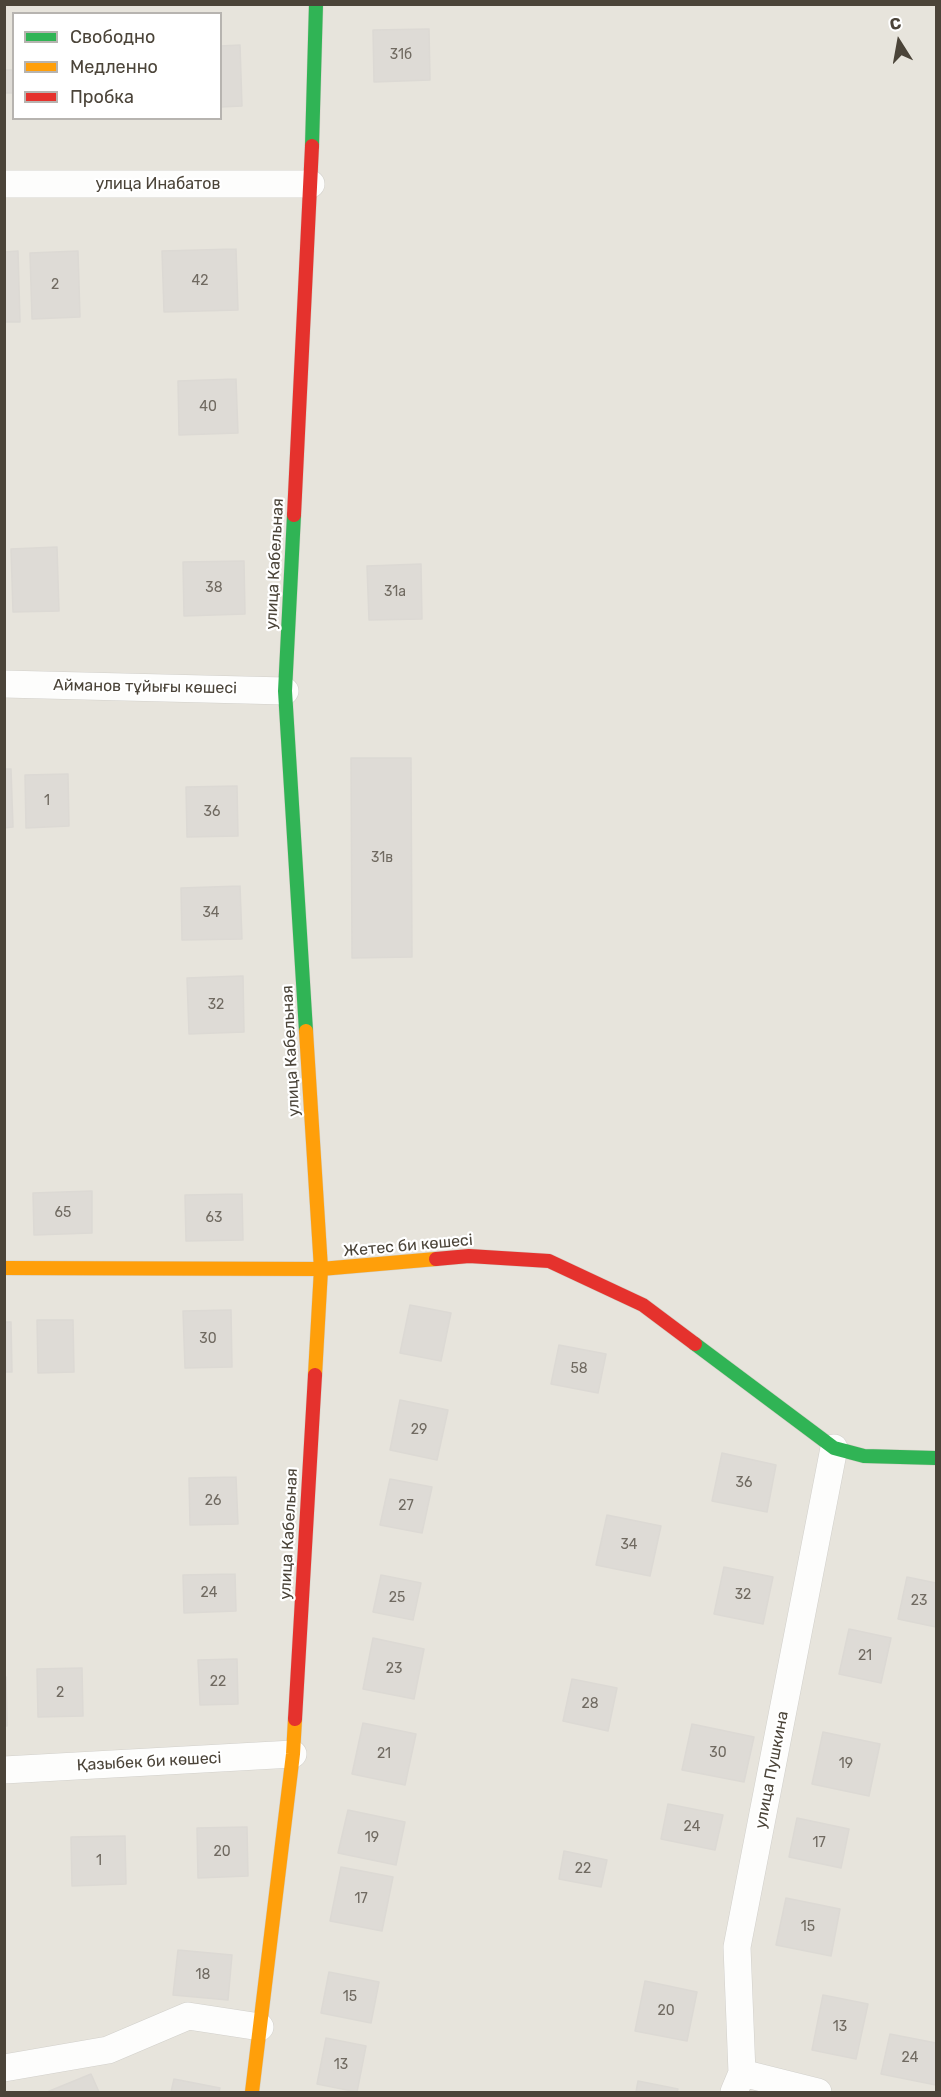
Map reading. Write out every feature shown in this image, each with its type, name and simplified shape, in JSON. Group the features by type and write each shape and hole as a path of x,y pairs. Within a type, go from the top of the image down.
{"street":[{"name":"улица Кабельная","path":"252,2092 294,1754 321,1269 285,691 311,184 316,4"},
{"name":"улица Инабатов","path":"4,184 311,184"},
{"name":"Айманов тұйығы көшесі","path":"4,684 285,691"},
{"name":"Жетес би көшесі","path":"4,1268 321,1269 469,1256 549,1261 643,1305 834,1448 864,1456 936,1458"},
{"name":"улица Пушкина","path":"738,2083 737,1947 834,1448"},
{"name":"Қазыбек би көшесі","path":"4,1770 294,1754"},
{"path":"4,2068 108,2050 188,2016 260,2028"},
{"path":"738,2083 818,2092"}],"shaded area":[{"path":"5,5 936,5 936,2092 5,2092"}],"building":[{"path":"429,29 430,80 374,82 373,30"},
{"path":"240,45 242,106 222,107 222,46"},
{"path":"4,70 12,70 12,93 4,93"},
{"path":"236,249 238,310 164,312 162,251"},
{"path":"18,251 20,322 4,322 4,252"},
{"path":"78,251 80,317 32,319 30,253"},
{"path":"236,379 238,433 179,435 178,381"},
{"path":"57,547 59,611 13,612 11,549"},
{"path":"244,561 245,614 184,616 183,562"},
{"path":"421,564 422,619 369,620 367,566"},
{"path":"351,758 411,758 412,957 352,958"},
{"path":"4,769 11,769 13,827 4,828"},
{"path":"68,774 69,826 26,828 25,775"},
{"path":"237,786 238,836 187,837 186,787"},
{"path":"240,886 242,939 182,940 181,888"},
{"path":"243,976 244,1032 189,1034 187,978"},
{"path":"92,1191 92,1233 34,1235 33,1193"},
{"path":"242,1194 243,1240 186,1241 185,1195"},
{"path":"410,1305 451,1313 441,1361 400,1353"},
{"path":"231,1310 232,1367 185,1368 183,1311"},
{"path":"37,1320 73,1320 74,1372 38,1373"},
{"path":"4,1322 11,1322 12,1372 4,1372"},
{"path":"559,1345 606,1354 598,1393 551,1384"},
{"path":"400,1400 448,1410 437,1460 390,1450"},
{"path":"722,1453 776,1465 767,1512 712,1501"},
{"path":"236,1477 238,1524 190,1525 189,1478"},
{"path":"390,1479 432,1487 422,1533 380,1525"},
{"path":"607,1515 661,1526 650,1576 596,1565"},
{"path":"724,1567 773,1577 763,1624 714,1614"},
{"path":"235,1574 236,1611 184,1613 183,1575"},
{"path":"381,1575 421,1583 413,1620 373,1612"},
{"path":"907,1577 936,1583 936,1627 898,1619"},
{"path":"849,1629 891,1638 881,1683 839,1674"},
{"path":"373,1638 424,1649 414,1699 363,1689"},
{"path":"237,1659 238,1704 200,1705 198,1660"},
{"path":"82,1668 83,1716 38,1717 37,1669"},
{"path":"4,1677 6,1677 7,1726 4,1726"},
{"path":"572,1679 617,1688 608,1731 563,1721"},
{"path":"363,1723 416,1734 405,1785 352,1774"},
{"path":"692,1724 754,1737 744,1782 682,1770"},
{"path":"823,1732 880,1744 869,1796 812,1784"},
{"path":"668,1804 723,1815 715,1850 661,1839"},
{"path":"348,1810 405,1822 396,1865 338,1853"},
{"path":"797,1818 849,1829 841,1868 789,1857"},
{"path":"247,1827 248,1876 198,1878 197,1828"},
{"path":"125,1836 126,1884 72,1886 71,1837"},
{"path":"564,1851 607,1860 601,1887 559,1879"},
{"path":"341,1867 393,1877 382,1931 330,1921"},
{"path":"786,1898 840,1909 831,1956 776,1945"},
{"path":"178,1950 232,1955 228,2000 173,1995"},
{"path":"329,1972 379,1982 371,2023 321,2013"},
{"path":"645,1981 697,1992 687,2041 635,2031"},
{"path":"823,1995 868,2004 856,2059 812,2050"},
{"path":"890,2034 936,2043 936,2085 881,2074"},
{"path":"326,2038 366,2046 357,2092 317,2084"},
{"path":"91,2074 99,2092 47,2092"},
{"path":"174,2079 220,2088 219,2092 171,2092"},
{"path":"638,2081 678,2089 677,2092 636,2092"}],"traffic: fast":[{"path":"312,146 316,4"},
{"path":"294,515 285,691 306,1031"},
{"path":"695,1344 834,1448 864,1456 936,1458"}],"traffic: slow":[{"path":"306,1031 321,1269 315,1375"},
{"path":"4,1268 321,1269 436,1259"},
{"path":"252,2092 293,1754 295,1719"}],"traffic: jam":[{"path":"294,515 312,146"},
{"path":"436,1259 469,1256 549,1261 643,1305 695,1344"},
{"path":"295,1719 315,1375"}]}
